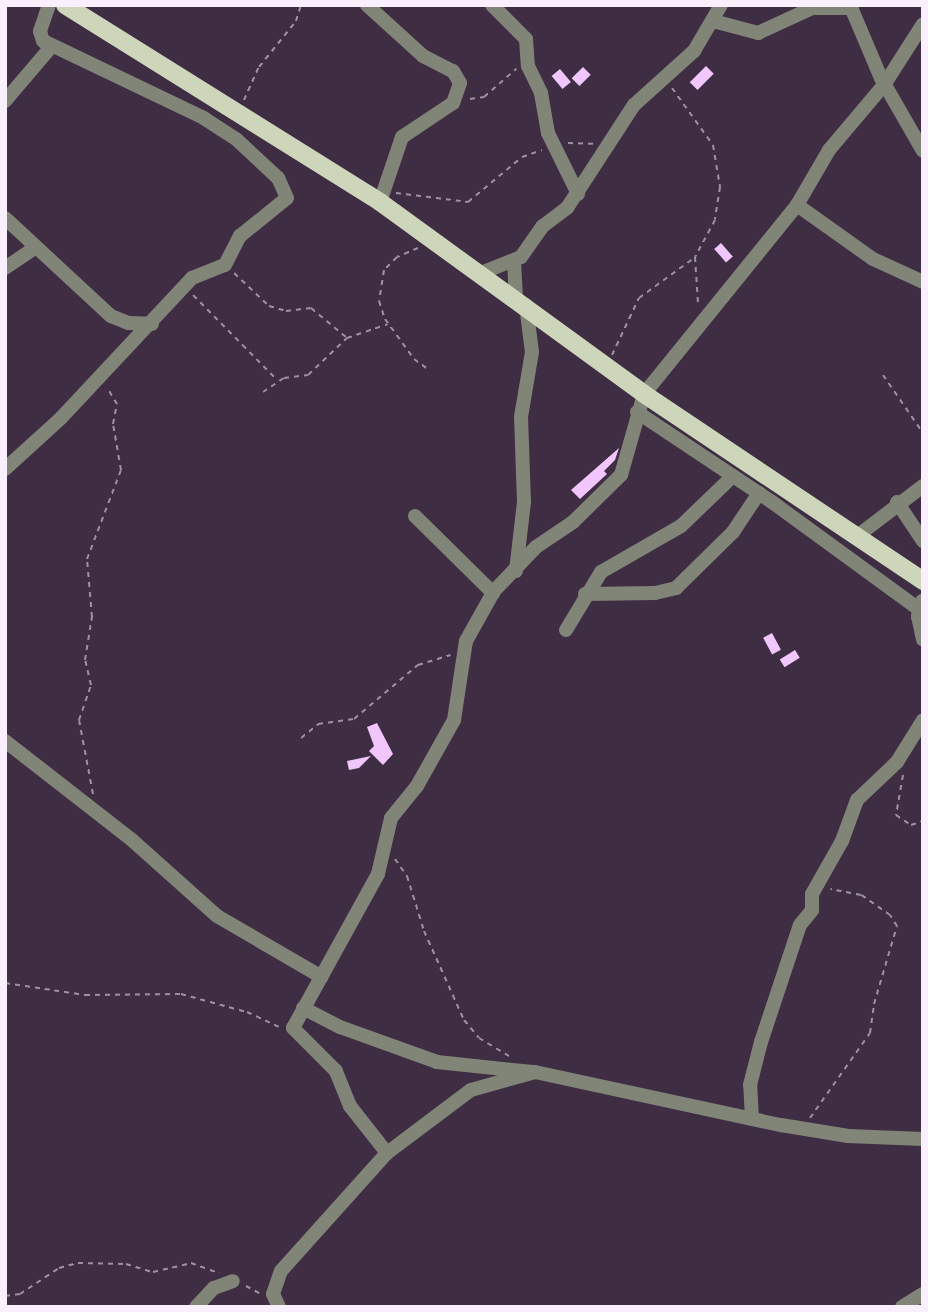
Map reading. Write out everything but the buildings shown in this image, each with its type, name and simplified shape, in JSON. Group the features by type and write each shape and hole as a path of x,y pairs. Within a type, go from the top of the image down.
{"main road":[{"path":"65,5 382,196 437,242 644,394 923,582"}],"street":[{"path":"5,469 152,324 188,283 204,271 225,265 240,236 283,206 286,190 278,178 236,139 204,118 51,47 40,31 49,5"},
{"path":"367,5 423,56 453,71 460,83 456,99 402,137 382,196"},
{"path":"492,5 501,19 526,39 552,146 578,194"},
{"path":"481,273 514,261 578,194 634,105 694,51 721,5"},
{"path":"713,21 758,33 811,8 851,7 884,85 923,151"},
{"path":"387,1153 366,1131 336,1071 293,1029 378,874 387,847 391,818 417,786 456,715 461,653 493,593 541,543 573,522 621,475 644,394 702,318 797,205 842,131 884,85 923,24"},
{"path":"5,102 51,47"},
{"path":"797,205 873,259 923,282"},
{"path":"5,218 111,316 128,323 152,324"},
{"path":"5,268 35,248"},
{"path":"514,261 533,352 521,417 524,495 516,571"},
{"path":"637,412 921,605 923,639"},
{"path":"566,630 585,594 601,572 681,526 733,476"},
{"path":"856,537 897,502 923,486"},
{"path":"585,594 655,593 676,588 733,532 759,494"},
{"path":"897,502 923,541"},
{"path":"415,516 493,593"},
{"path":"752,1119 750,1084 761,1042 800,925 812,910 811,896 842,841 857,800 900,758 923,720"},
{"path":"5,741 96,812 217,916 322,977"},
{"path":"302,1010 412,1055 533,1072 808,1129 923,1139"},
{"path":"279,1307 273,1294 281,1271 387,1153 471,1090 533,1072"},
{"path":"196,1307 214,1288 233,1281"},
{"path":"902,1307 923,1294"}],"path":[{"path":"241,111 259,67 296,21 301,5"},
{"path":"456,99 481,99 530,62"},
{"path":"607,365 639,298 695,257 719,208 717,165 704,128 665,79"},
{"path":"382,196 468,202 522,157 552,146 584,142 607,146"},
{"path":"429,370 414,359 388,324 379,302 384,270 397,257 437,242"},
{"path":"695,257 696,292 702,318"},
{"path":"225,265 269,306 286,311 311,308 346,338"},
{"path":"188,283 204,310 260,358 277,381"},
{"path":"263,392 277,381 308,376 346,338 388,324"},
{"path":"883,375 923,433"},
{"path":"96,812 79,720 91,685 85,660 92,617 86,575 97,526 119,479 121,460 113,424 117,404 97,379"},
{"path":"301,738 318,724 354,719 429,659 461,653"},
{"path":"900,758 903,789 896,815 911,825 923,821"},
{"path":"387,847 407,876 424,931 472,1032 533,1072"},
{"path":"808,1129 810,1117 870,1032 873,1004 897,926 890,915 861,895 832,889 822,875"},
{"path":"5,983 85,995 181,994 247,1012 293,1029"},
{"path":"5,1296 20,1294 60,1268 78,1263 126,1264 153,1272"}]}
